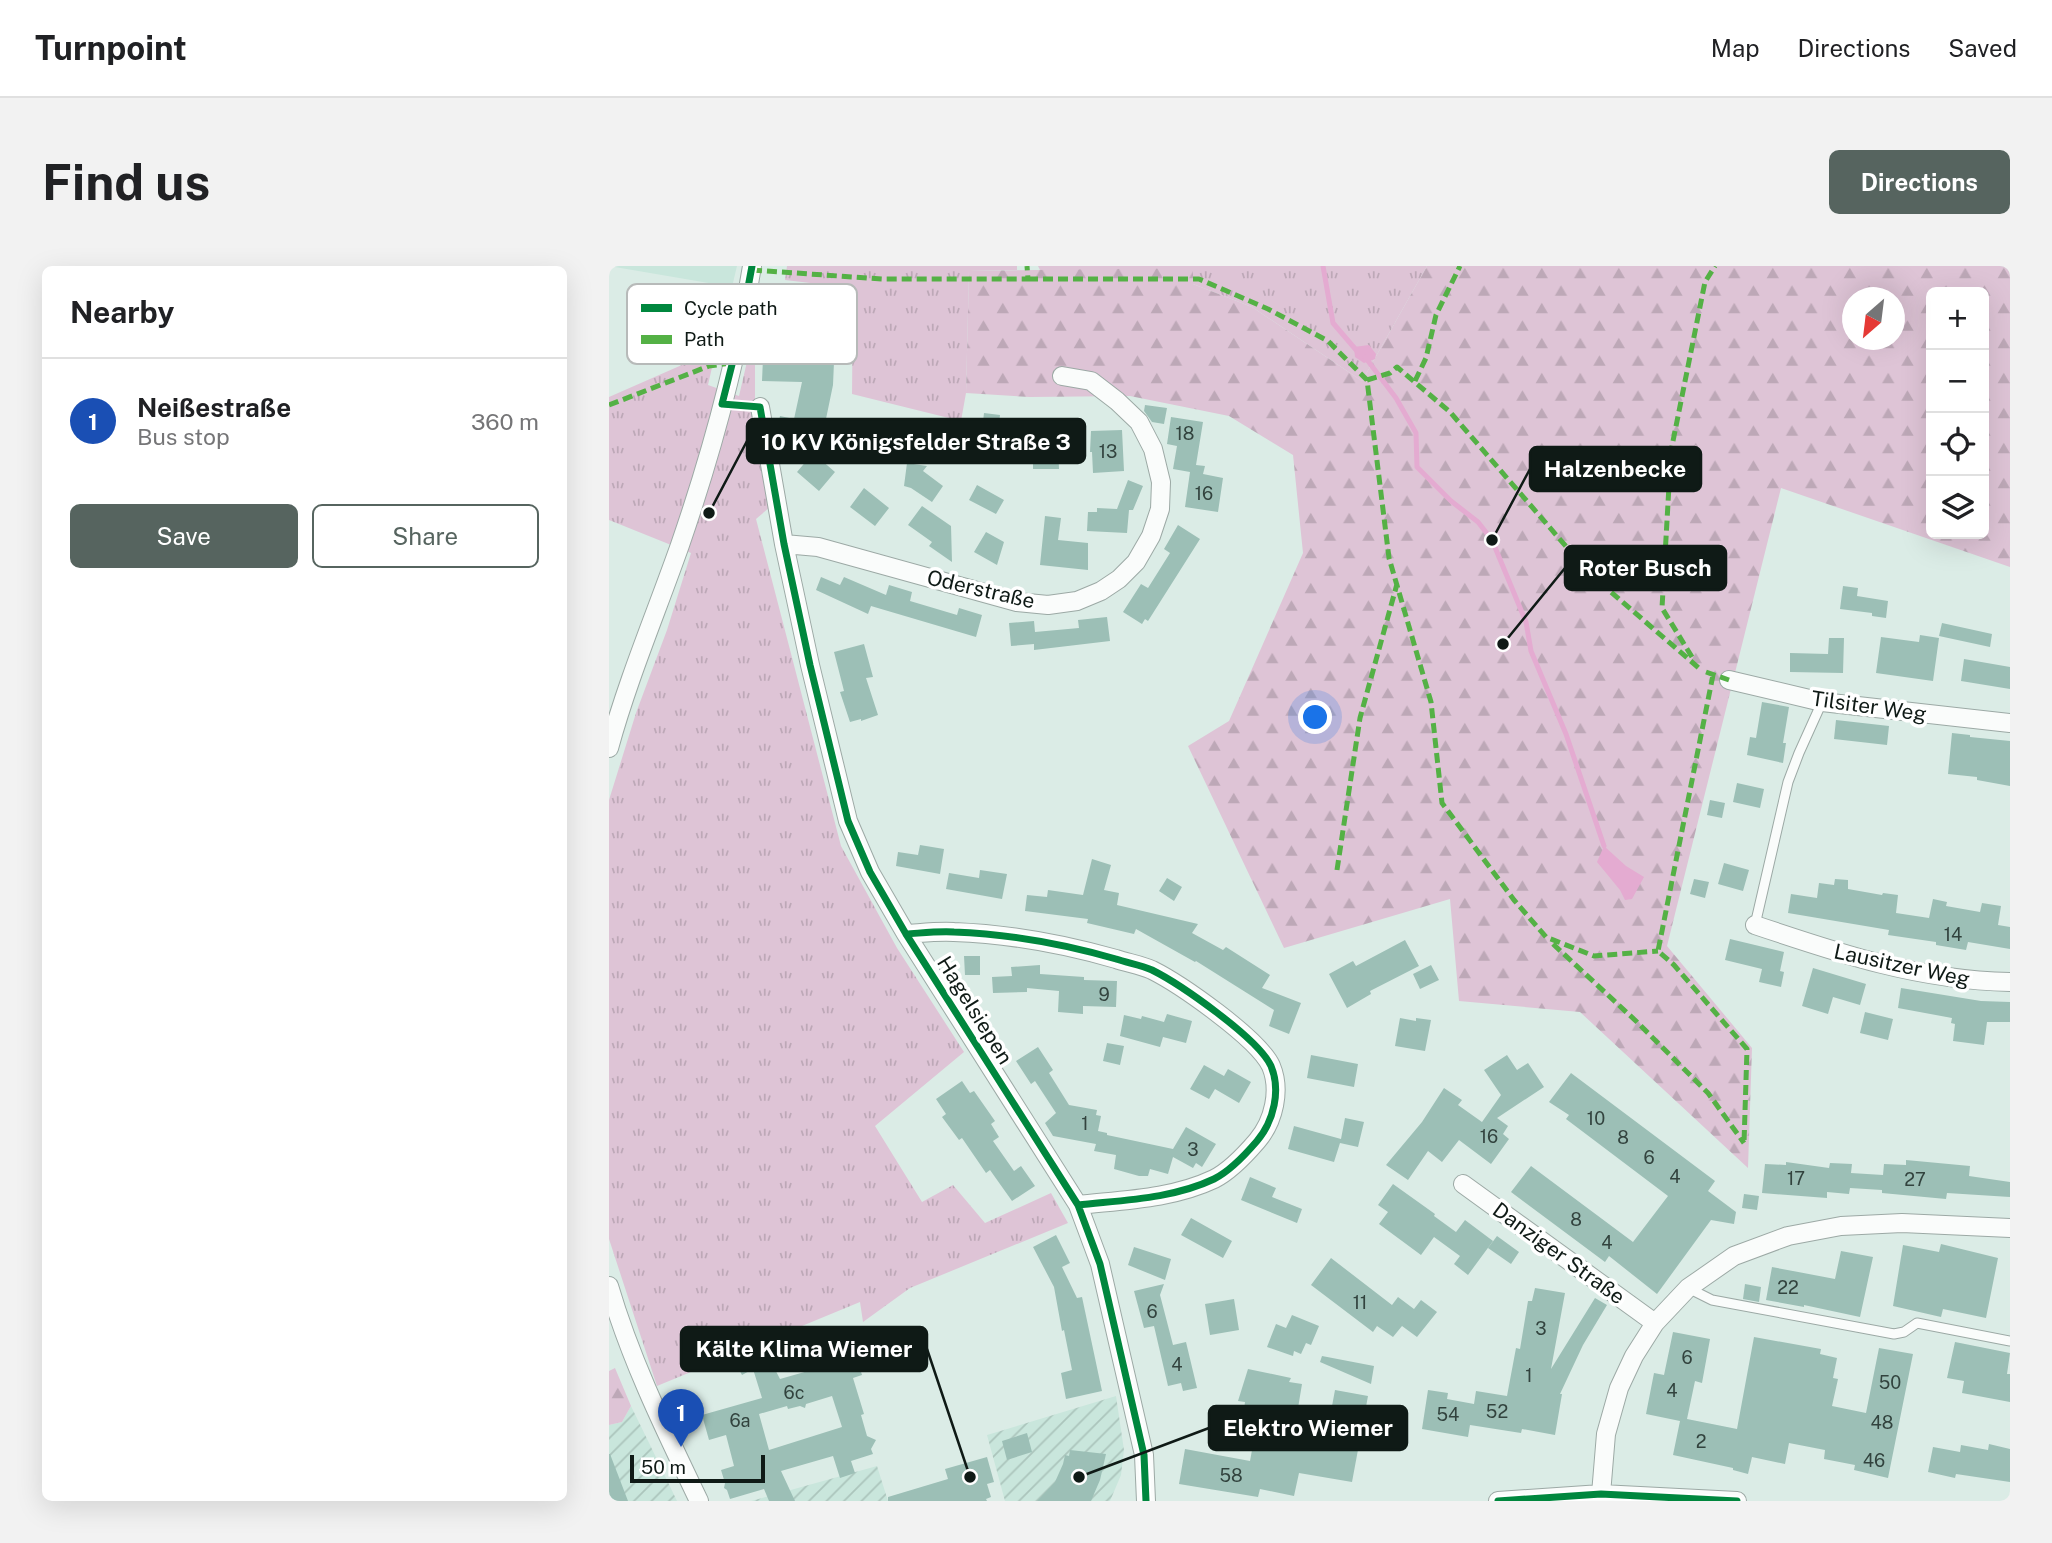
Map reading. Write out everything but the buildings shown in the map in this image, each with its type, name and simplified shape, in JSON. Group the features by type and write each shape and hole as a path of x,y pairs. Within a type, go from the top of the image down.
{"street":[{"path":"749,284 752,266"},
{"path":"609,748 640,652 679,547 711,445 732,364"},
{"name":"Oderstraße","path":"784,544 818,547 1017,602 1048,605 1067,603 1101,592 1136,562 1151,536 1160,509 1161,482 1153,449 1139,422 1091,381 1062,376"},
{"name":"Hagelsiepen","path":"760,407 784,544 848,821 870,872 906,934 1078,1205 1100,1264 1145,1455 1146,1501"},
{"name":"Tilsiter Weg","path":"1729,680 1822,702 2010,723"},
{"name":"Lausitzer Weg","path":"1755,925 1873,963 1977,981 2010,982"},
{"path":"906,934 952,932 1014,937 1094,953 1150,969 1212,1008 1242,1034 1271,1066 1275,1087 1274,1110 1263,1133 1244,1156 1217,1178 1196,1187 1149,1197 1078,1205"},
{"name":"Danziger Straße","path":"1463,1184 1655,1323"},
{"path":"1601,1494 1606,1434 1619,1388 1634,1356 1655,1323 1688,1288 1734,1256 1788,1236 1841,1226 1902,1223 2010,1228"},
{"path":"609,1286 642,1379 699,1501"},
{"path":"1498,1501 1601,1494 1737,1501"}],"lane":[{"path":"1755,925 1788,782 1822,702"},
{"path":"1688,1288 1712,1300 1869,1331 1899,1334 1917,1323 2010,1341"}],"shaded area":[{"path":"609,266 737,266 733,284 714,284"},
{"path":"1369,345 1376,354 1375,359 1364,363 1355,357 1354,347"},
{"path":"1604,846 1626,866 1644,877 1632,899 1625,900 1597,862"},
{"path":"1116,1396 1124,1450 1121,1475 1110,1501 1005,1501 987,1435"},
{"path":"631,1406 677,1501 609,1501 609,1425 622,1422"},
{"path":"877,1466 888,1501 751,1501"}],"green space":[{"path":"787,266 1017,266 1017,270 969,271 966,393 961,421 852,394 852,364 857,364 857,284 819,284 785,280"},
{"path":"1038,266 1427,266 1362,381 1252,307 1193,284 1040,270"},
{"path":"1427,266 2010,266 2010,567 1929,539 1989,539 1989,287 1926,287 1926,538 1781,488 1667,946 1752,1048 1748,1168 1580,1012 1459,1001 1450,899 1284,948 1188,746 1229,721 1303,553 1293,455 1229,416 1130,396 1030,397 966,393 969,271 1193,268 1193,284 1252,307 1362,381"},
{"path":"684,364 713,364 708,385 739,396 746,364 755,364 755,401 770,507 756,519 841,846 897,948 964,1052 875,1126 922,1202 953,1185 985,1223 1051,1193 1068,1223 910,1288 863,1322 860,1302 657,1386 609,1239 609,800 691,553 609,520 609,397"},
{"path":"615,1368 631,1406 622,1422 609,1425 609,1371"}],"waterway":[{"path":"1323,266 1333,323 1357,351"},
{"path":"1365,357 1396,398 1416,433 1417,467 1451,501 1478,522 1492,540 1526,622 1531,651 1566,734 1604,846"}],"marked path":[{"path":"752,270 882,279 1028,279 1027,266"},
{"path":"1415,381 1426,358 1436,315 1460,266"},
{"path":"1692,657 1662,608 1671,451 1705,282 1715,266"},
{"path":"1028,279 1199,279 1268,309 1328,341 1367,380 1389,558 1431,702 1442,803 1514,900 1546,937 1594,956 1658,951"},
{"path":"609,405 709,366 724,364"},
{"path":"1367,380 1390,373 1397,367 1450,412 1589,573 1700,669"},
{"path":"1337,870 1360,718 1397,584"},
{"path":"1706,672 1729,680"},
{"path":"1713,675 1658,951 1674,965 1747,1049 1744,1143"},
{"path":"1553,944 1708,1093 1744,1143"}],"cycle path":[{"path":"749,284 752,266"},
{"path":"732,364 722,404 760,407 784,544 848,821 870,872 906,934 1078,1205 1100,1264 1144,1455 1146,1501"},
{"path":"906,934 948,932 1015,937 1076,949 1148,968 1181,987 1235,1027 1251,1041 1271,1066 1275,1085 1272,1115 1263,1133 1226,1172 1198,1186 1164,1195 1078,1205"},
{"path":"1498,1501 1601,1494 1737,1501"}],"place":[{"name":"10 KV Königsfelder Straße 3","path":"709,513"},
{"name":"Halzenbecke","path":"1492,540"},
{"name":"Roter Busch","path":"1503,644"},
{"name":"Neißestraße","path":"681,1447"},
{"name":"Kälte Klima Wiemer","path":"970,1477"},
{"name":"Elektro Wiemer","path":"1079,1477"}]}
